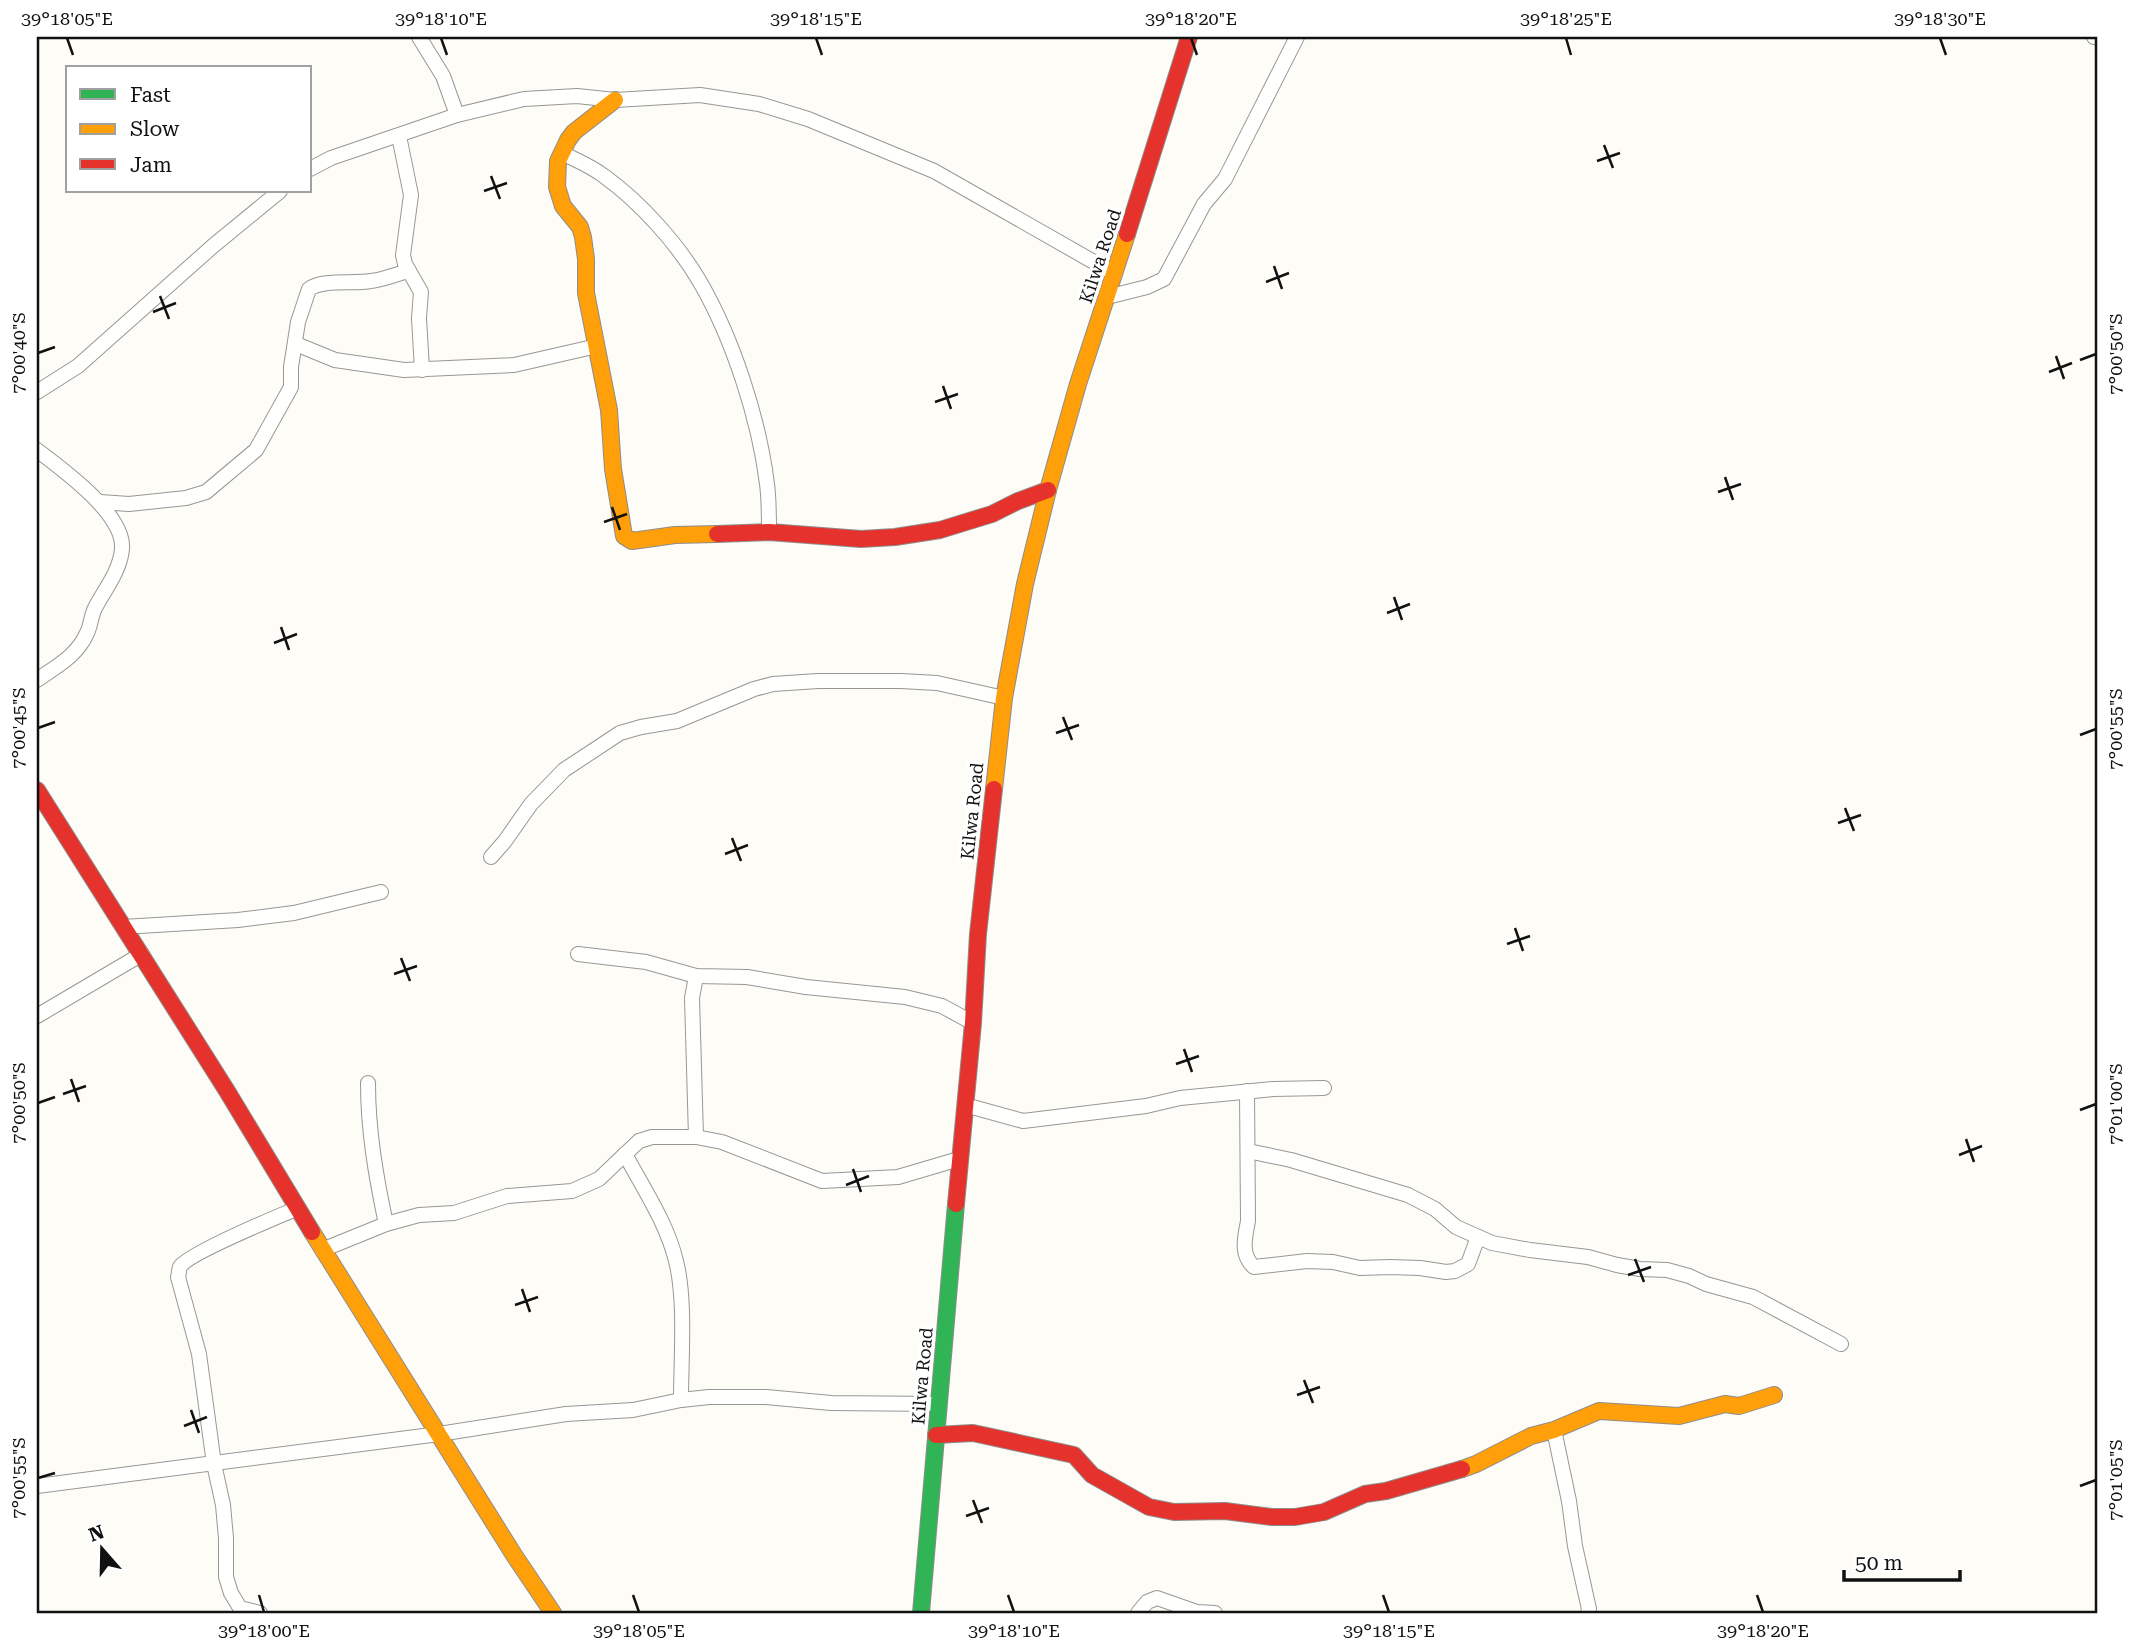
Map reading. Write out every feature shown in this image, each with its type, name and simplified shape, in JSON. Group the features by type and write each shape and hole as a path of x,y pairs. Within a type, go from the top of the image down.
{"main road":[{"name":"Kilwa Road","path":"921,1613 973,1023 978,934 1004,698 1025,584 1048,490 1078,384 1189,37"},
{"path":"615,100 574,132 558,162 557,187 563,206 580,227 583,237 586,293 609,410 613,469 624,536 632,541 675,535 769,532 861,539 895,537 940,530 979,518 1048,490"},
{"path":"37,790 142,954 322,1250 553,1613"},
{"path":"936,1434 973,1433 1074,1455 1092,1475 1149,1507 1174,1512 1225,1511 1295,1517 1324,1512 1365,1494 1450,1474 1531,1436 1554,1430 1598,1411 1679,1416 1725,1404 1739,1406 1774,1395"}],"street":[{"path":"419,37 443,76 457,115"},
{"path":"1107,297 1147,287 1164,279 1204,204 1226,179 1297,37"},
{"path":"312,168 331,158 457,115 524,99 577,96 615,100 700,95 759,104 808,119 934,171 1115,274"},
{"path":"399,136 411,195 403,254 421,292 419,318 422,370"},
{"path":"562,153 591,167 636,204 671,241 700,282 726,337 752,407 767,484 769,532"},
{"path":"37,392 78,366 213,246 279,192"},
{"path":"100,502 130,504 186,498 211,488 256,450 291,387 298,322 310,289 320,284 374,281 409,271"},
{"path":"296,344 335,360 393,369 422,370 514,365 597,346"},
{"path":"37,450 100,502 118,529 123,546 113,577 93,611 89,630 81,647 65,662 37,680"},
{"path":"491,857 531,804 564,770 620,733 677,722 754,689 772,684 818,681 901,681 937,683 1004,698"},
{"path":"123,927 260,917 381,892"},
{"path":"37,1016 142,954"},
{"path":"578,954 646,962 696,976 747,977 905,997 942,1006 973,1023"},
{"path":"696,976 692,998 696,1137"},
{"path":"368,1083 371,1137 386,1224"},
{"path":"965,1105 1023,1121 1146,1106 1180,1098 1324,1087"},
{"path":"1247,1091 1248,1221 1245,1242 1246,1257 1254,1267 1320,1261 1360,1268 1400,1267 1446,1272 1468,1264 1478,1237"},
{"path":"322,1250 386,1224 419,1215 454,1213 507,1196 572,1191 599,1179 639,1141 652,1137 696,1137 722,1142 822,1181 898,1177 959,1159"},
{"path":"1248,1151 1291,1160 1408,1195 1436,1209 1456,1227 1492,1243 1588,1257 1640,1269 1667,1270 1754,1297 1841,1344"},
{"path":"625,1154 665,1228 676,1258 681,1282 681,1400"},
{"path":"260,1613 240,1608 226,1577 224,1516 199,1354 178,1277 180,1267 186,1261 298,1208"},
{"path":"37,1486 439,1434 566,1414 633,1410 681,1400 766,1397 831,1403 938,1404"},
{"path":"1554,1430 1588,1613"},
{"path":"1138,1613 1147,1602 1157,1598 1197,1612 1215,1613"}],"traffic: fast":[{"path":"921,1613 956,1204"}],"traffic: slow":[{"path":"615,100 574,132 568,140 558,161 557,187 563,206 580,227 583,237 586,293 609,410 613,469 624,536 632,541 675,535 717,534"},
{"path":"994,789 1004,698 1025,584 1078,384 1127,234"},
{"path":"312,1232 553,1613"},
{"path":"1462,1469 1531,1436 1554,1430 1599,1411 1679,1416 1725,1404 1739,1406 1774,1395"}],"traffic: jam":[{"path":"1127,234 1189,37"},
{"path":"717,534 769,532 861,539 895,537 940,530 992,514 1048,490"},
{"path":"956,1204 973,1023 978,934 994,789"},
{"path":"37,790 227,1091 312,1232"},
{"path":"936,1435 973,1433 1074,1455 1092,1475 1149,1507 1174,1512 1225,1511 1295,1517 1324,1512 1365,1494 1386,1491 1462,1469"}]}
